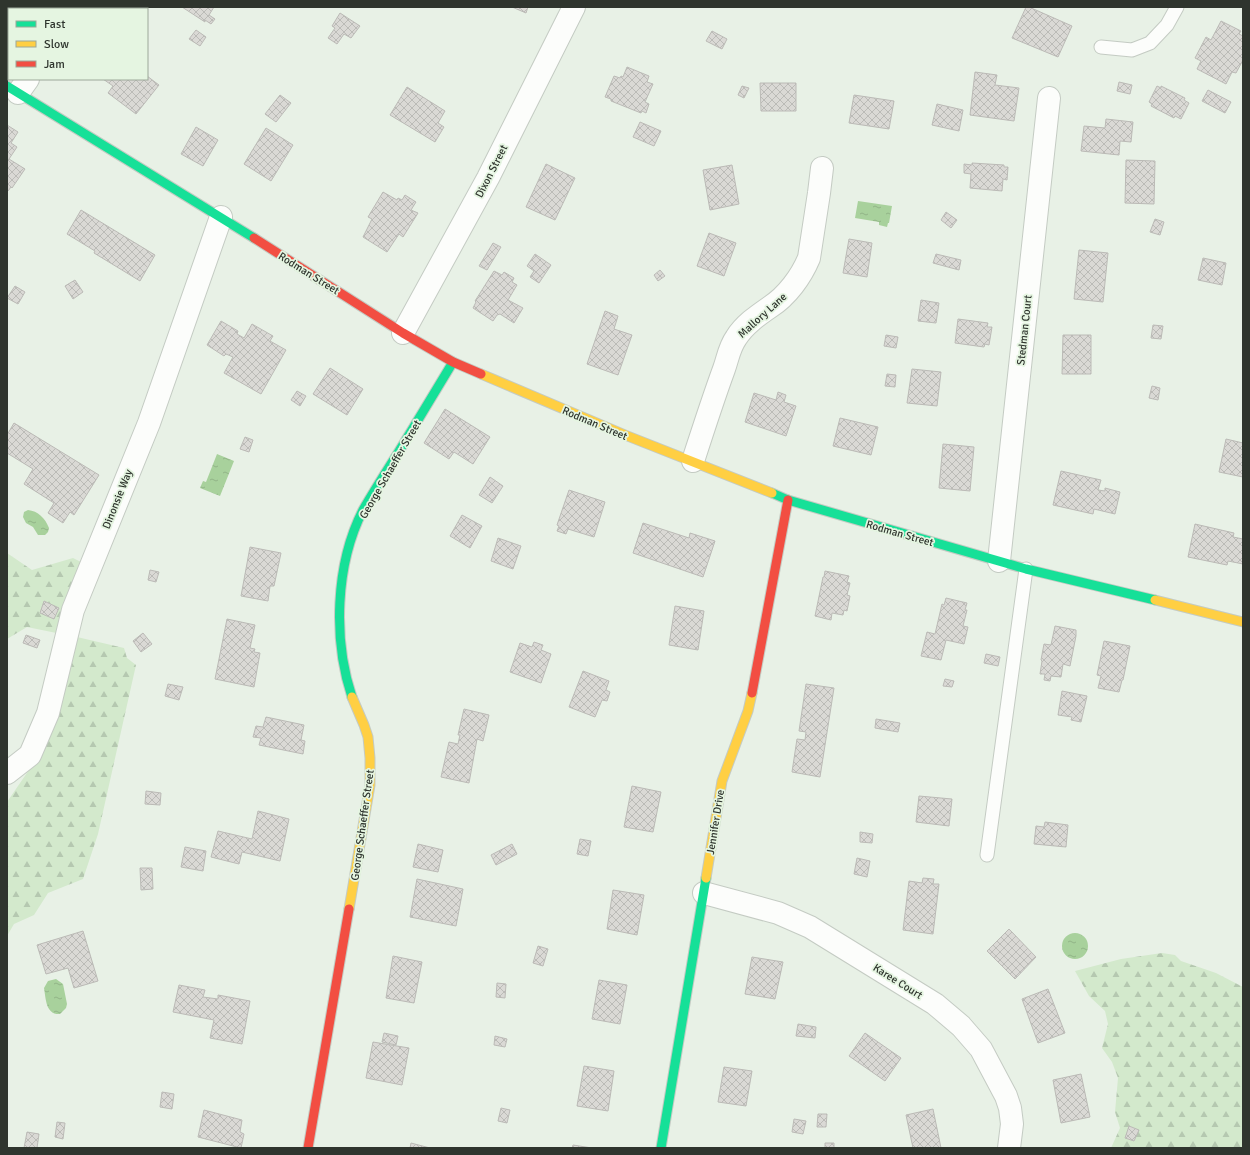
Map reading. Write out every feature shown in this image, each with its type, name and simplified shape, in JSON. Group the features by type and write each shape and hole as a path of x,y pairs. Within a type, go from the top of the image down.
{"street":[{"name":"Dixon Street","path":"403,333 488,178 574,7"},
{"name":"Rodman Street","path":"18,86 403,333 454,362 625,435 788,500 1026,569 1069,578 1243,622"},
{"name":"Stedman Court","path":"999,561 1049,98"},
{"name":"Mallory Lane","path":"693,461 729,349 743,329 788,292 805,266 808,258 822,168"},
{"name":"Dinonsie Way","path":"7,773 30,755 48,713 74,610 149,423 220,217"},
{"name":"George Schaeffer Street","path":"308,1148 370,785 371,760 366,731 352,696 345,669 340,599 343,572 355,530 363,511 454,362"},
{"name":"Jennifer Drive","path":"661,1148 722,781 748,711 788,500"},
{"name":"Karee Court","path":"704,893 778,913 810,927 935,1004 961,1026 981,1048 1006,1096 1010,1108 1012,1124 1009,1148"}],"lane":[{"path":"1101,47 1132,50 1150,42 1167,25 1177,7"},
{"path":"987,855 1026,569"}],"green space":[{"path":"7,553 32,570 73,558 95,569 77,637 124,648 127,658 136,665 98,834 83,879 48,893 34,915 14,924 7,936 7,802 42,751 76,637 27,627 7,639"},
{"path":"1162,953 1175,955 1181,961 1216,973 1243,987 1243,1148 1111,1148 1120,1128 1115,1112 1118,1078 1112,1062 1102,1048 1108,1024 1105,1011 1089,996 1075,971 1121,959"}],"water":[{"path":"858,201 892,206 887,227 879,225 879,222 855,218"},
{"path":"217,454 234,461 220,496 200,488 203,481 206,482"},
{"path":"28,510 38,513 45,521 49,528 45,535 38,535 33,527 26,523 23,517 24,512"},
{"path":"1075,933 1084,937 1088,946 1084,955 1075,959 1066,955 1062,946 1066,937"},
{"path":"56,979 63,984 67,1004 66,1008 60,1014 55,1014 49,1009 46,1002 44,988 48,981"}],"building":[{"path":"7,7 8,8 7,31"},
{"path":"182,7 214,7 209,15 215,19 211,24 205,20 205,22"},
{"path":"512,7 528,7 526,13"},
{"path":"1026,7 1072,26 1058,57 1012,38"},
{"path":"340,13 360,26 351,38 344,34 337,44 328,38 335,28 332,26"},
{"path":"1221,21 1241,31 1239,34 1243,36 1243,60 1236,73 1232,72 1226,84 1197,69 1201,61 1195,58 1206,37 1211,40"},
{"path":"196,30 206,37 200,46 189,39"},
{"path":"712,31 727,39 722,49 706,41"},
{"path":"627,67 649,76 647,82 653,84 645,102 649,104 646,113 642,111 641,113 611,101 611,99 605,97 614,76 620,78 621,76 623,77"},
{"path":"975,72 997,75 995,85 1019,88 1014,121 970,115"},
{"path":"148,77 159,85 136,114 108,93 113,86 104,80 148,80"},
{"path":"1119,82 1132,85 1130,94 1117,91"},
{"path":"760,83 796,83 796,111 761,111"},
{"path":"742,86 749,88 744,98 738,95"},
{"path":"1157,86 1161,88 1161,86 1185,98 1184,100 1189,103 1181,119 1175,116 1174,118 1151,106 1152,104 1149,102"},
{"path":"407,87 445,111 438,123 444,127 435,142 390,115"},
{"path":"1208,90 1231,102 1225,113 1202,101"},
{"path":"280,95 291,103 276,122 265,114"},
{"path":"854,95 894,101 889,129 849,123"},
{"path":"937,104 963,110 959,131 932,125"},
{"path":"1106,119 1133,122 1131,142 1120,141 1119,155 1081,151 1084,126 1105,128"},
{"path":"640,122 661,131 654,146 633,137"},
{"path":"7,125 18,132 11,143 17,147 9,159 25,169 12,188 11,187 8,191 7,191"},
{"path":"196,127 218,140 203,166 181,154"},
{"path":"266,128 293,145 271,181 244,164"},
{"path":"1126,160 1155,161 1154,204 1125,203"},
{"path":"972,163 1004,165 1004,167 1008,167 1007,180 1003,179 1002,191 970,188 971,174 964,173 964,164 972,165"},
{"path":"546,164 575,178 555,220 526,207"},
{"path":"732,165 739,204 710,210 703,170"},
{"path":"383,192 397,200 398,198 402,200 405,195 416,202 411,210 418,213 403,237 399,234 387,252 363,237 372,219 368,217"},
{"path":"81,210 155,255 140,281 94,253 95,251 67,234"},
{"path":"946,212 957,220 951,228 941,220"},
{"path":"1155,219 1164,222 1160,235 1150,232"},
{"path":"709,233 736,243 724,276 697,266"},
{"path":"849,239 872,243 867,277 843,273"},
{"path":"493,243 501,247 487,270 479,266"},
{"path":"1079,250 1108,253 1103,302 1074,299"},
{"path":"535,254 551,265 539,283 530,277 534,271 527,266"},
{"path":"936,254 961,260 959,270 933,263"},
{"path":"1203,258 1226,263 1222,285 1198,280"},
{"path":"660,270 665,276 658,281 654,275"},
{"path":"494,271 502,275 504,272 514,278 512,282 517,285 508,300 523,308 514,323 500,314 497,315 493,321 473,308 476,302 475,301"},
{"path":"75,280 83,292 73,299 65,286"},
{"path":"15,286 25,292 18,304 7,298"},
{"path":"921,300 939,303 936,323 918,321"},
{"path":"605,311 618,316 614,329 632,335 618,375 587,364"},
{"path":"958,319 988,323 987,327 992,327 989,345 985,344 984,347 955,343"},
{"path":"221,321 238,331 237,334 244,338 252,324 273,336 270,341 286,350 261,394 224,373 233,357 226,354 224,356 207,345"},
{"path":"1153,325 1163,326 1161,339 1151,338"},
{"path":"886,335 898,337 896,348 884,346"},
{"path":"1063,335 1091,335 1091,374 1062,374"},
{"path":"330,368 363,389 347,415 313,394"},
{"path":"912,369 941,372 937,406 907,403"},
{"path":"887,374 896,375 895,387 885,386"},
{"path":"1152,386 1160,388 1158,400 1149,398"},
{"path":"297,391 306,396 300,406 291,400"},
{"path":"778,392 786,395 784,402 796,406 786,436 745,422 754,393 776,400"},
{"path":"445,409 490,437 473,464 454,452 449,459 424,443"},
{"path":"840,418 878,427 871,455 833,446"},
{"path":"14,423 99,475 74,515 70,512 63,523 48,513 54,503 24,484 33,469 7,453 7,435"},
{"path":"245,437 253,440 249,452 240,449"},
{"path":"1226,439 1243,443 1243,477 1219,472"},
{"path":"943,444 974,447 970,491 939,488"},
{"path":"1061,471 1101,480 1098,490 1105,491 1105,488 1120,492 1115,514 1094,509 1093,514 1053,505"},
{"path":"490,477 503,486 492,503 479,495"},
{"path":"569,490 605,502 594,537 568,529 566,534 557,531 559,526 557,525"},
{"path":"462,515 482,526 470,548 450,536"},
{"path":"643,523 689,538 690,533 715,541 703,577 633,553"},
{"path":"1195,524 1234,533 1233,537 1243,539 1243,564 1228,561 1227,565 1188,557"},
{"path":"498,538 521,546 513,569 491,561"},
{"path":"250,547 281,553 274,586 270,586 268,601 241,596"},
{"path":"150,570 159,572 156,582 148,580"},
{"path":"825,571 849,576 847,582 850,583 847,595 850,596 847,611 844,610 843,615 832,613 831,620 815,616"},
{"path":"946,598 967,603 963,626 968,627 964,644 946,640 941,660 921,656 927,632 935,634 942,604 944,605"},
{"path":"44,601 59,608 54,619 40,613"},
{"path":"675,606 704,611 698,650 669,645"},
{"path":"227,619 255,625 250,648 255,649 254,652 260,653 254,687 215,679"},
{"path":"1055,626 1076,630 1076,636 1070,666 1063,664 1061,677 1051,676 1050,681 1044,680 1045,674 1040,674 1041,660 1044,644 1051,645"},
{"path":"143,633 152,644 141,652 133,641"},
{"path":"26,635 40,640 37,648 23,643"},
{"path":"1104,641 1130,646 1119,692 1098,688 1101,676 1097,675"},
{"path":"534,642 543,645 541,650 551,654 541,683 510,672 520,643 532,647"},
{"path":"986,654 1000,657 998,666 984,663"},
{"path":"583,671 609,681 606,690 610,692 607,701 602,700 595,717 569,707"},
{"path":"945,679 954,681 952,687 943,686"},
{"path":"168,684 183,687 179,700 165,696"},
{"path":"806,684 834,688 820,777 792,772 797,739 805,740 806,732 799,731"},
{"path":"1062,691 1087,696 1081,722 1071,720 1072,717 1058,715"},
{"path":"464,709 489,715 483,741 477,739 469,783 441,777 449,742 458,744 460,735 458,735"},
{"path":"266,717 304,725 301,740 305,741 303,754 259,745 261,738 253,737 256,726 263,727"},
{"path":"876,719 900,723 898,732 875,728"},
{"path":"632,786 661,792 653,832 624,827"},
{"path":"146,791 161,793 160,805 145,804"},
{"path":"919,796 952,799 949,826 916,822"},
{"path":"258,811 289,819 280,861 242,852 239,864 211,857 218,831 252,839"},
{"path":"1045,822 1068,825 1066,847 1034,844 1036,826 1044,827"},
{"path":"860,832 873,834 872,843 860,842"},
{"path":"580,839 591,841 588,856 577,854"},
{"path":"418,844 443,850 438,872 413,867"},
{"path":"512,844 517,854 496,865 491,855"},
{"path":"185,847 206,851 203,871 181,867"},
{"path":"857,858 870,861 867,877 854,874"},
{"path":"140,868 152,868 153,889 141,890"},
{"path":"923,878 934,879 933,884 939,884 933,934 903,930 909,881 922,883"},
{"path":"417,879 463,889 456,926 410,917"},
{"path":"613,890 644,895 637,935 607,929"},
{"path":"1009,929 1036,957 1015,979 987,951"},
{"path":"83,931 98,981 74,988 68,968 46,974 37,945"},
{"path":"538,946 548,949 543,966 533,963"},
{"path":"393,956 422,962 414,1003 386,998"},
{"path":"752,957 783,962 775,999 745,994"},
{"path":"599,980 627,985 620,1024 592,1019"},
{"path":"497,983 506,984 505,998 496,997"},
{"path":"179,985 205,990 203,997 218,999 218,995 250,1001 242,1044 210,1038 214,1020 173,1012"},
{"path":"1048,989 1065,1033 1038,1043 1022,999"},
{"path":"798,1024 816,1027 815,1038 796,1036"},
{"path":"384,1033 398,1036 396,1045 382,1042"},
{"path":"865,1033 901,1058 885,1081 849,1056"},
{"path":"495,1036 507,1039 505,1047 494,1045"},
{"path":"373,1042 409,1048 402,1085 366,1078"},
{"path":"584,1066 614,1071 608,1111 577,1106"},
{"path":"724,1067 752,1071 746,1106 718,1102"},
{"path":"1081,1074 1090,1117 1061,1123 1053,1080"},
{"path":"162,1092 174,1094 172,1109 160,1107"},
{"path":"501,1108 510,1110 507,1123 498,1121"},
{"path":"933,1109 941,1148 913,1148 906,1115"},
{"path":"204,1110 242,1120 240,1132 244,1134 241,1148 198,1137"},
{"path":"818,1114 827,1114 826,1127 817,1127"},
{"path":"794,1119 806,1121 803,1134 792,1132"},
{"path":"57,1122 65,1123 63,1139 55,1137"},
{"path":"1129,1126 1139,1130 1134,1141 1125,1138"},
{"path":"27,1132 39,1134 37,1148 24,1148"},
{"path":"411,1143 430,1148 410,1148"},
{"path":"825,1143 834,1143 834,1148 825,1148"},
{"path":"573,1145 592,1148 572,1148"}],"traffic: fast":[{"path":"7,86 254,238"},
{"path":"352,697 346,675 340,627 342,578 347,554 354,531 363,510 453,362"},
{"path":"772,493 788,500 1026,569 1155,600"},
{"path":"661,1148 706,878"}],"traffic: slow":[{"path":"481,374 625,435 772,493"},
{"path":"1155,600 1243,622"},
{"path":"706,878 722,781 748,711 752,693"},
{"path":"349,909 370,785 368,737 352,697"}],"traffic: jam":[{"path":"254,238 403,333 453,362 481,374"},
{"path":"752,693 788,500"},
{"path":"308,1148 349,909"}]}
